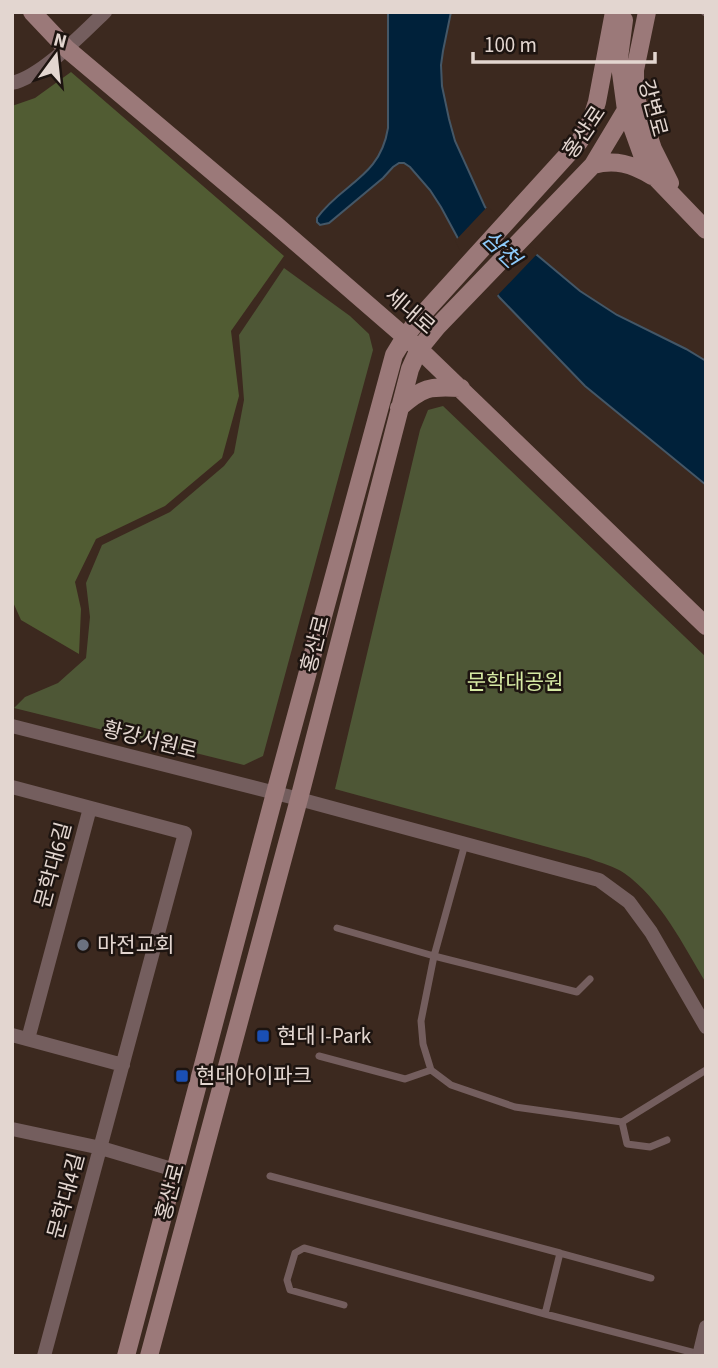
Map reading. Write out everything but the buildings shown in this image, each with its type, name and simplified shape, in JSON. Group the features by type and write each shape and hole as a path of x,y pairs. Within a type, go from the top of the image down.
{"street":[{"name":"세내로","path":"32,12 67,49 412,343 706,626"},
{"path":"16,79 67,49 105,12"},
{"name":"홍산로","path":"149,1356 299,799 410,369 412,343 422,315 579,142 591,121 597,102 614,12"},
{"name":"강변로","path":"625,12 618,58 645,163 706,230"},
{"name":"홍산로","path":"126,1356 394,355 437,327 593,166 631,102 647,12"},
{"name":"강변로","path":"631,102 679,202"},
{"path":"593,166 606,162 626,163 657,179"},
{"path":"399,408 416,394 436,386 461,388"},
{"name":"황강서원로","path":"13,729 299,799 599,880 629,902 651,932 706,1027"},
{"name":"문학대6길","path":"12,787 185,833 123,1065"},
{"name":"문학대6길","path":"28,1039 90,808"},
{"path":"12,1035 123,1065 101,1149 175,1170"},
{"name":"문학대4길","path":"12,1129 101,1149 44,1356"},
{"path":"699,1355 706,1327"}],"lane":[{"path":"465,844 434,956 421,1021 423,1045 431,1070 451,1086 515,1107 622,1122 706,1070"},
{"path":"337,928 577,992 590,979"},
{"path":"319,1056 405,1079 431,1070"},
{"path":"622,1122 627,1144 650,1147 667,1140"},
{"path":"270,1176 651,1278"},
{"path":"344,1305 290,1290 287,1280 295,1253 304,1248 699,1355"},
{"path":"545,1314 560,1253"}],"green space":[{"path":"71,72 284,256 231,331 239,396 222,458 165,506 96,539 75,582 81,609 79,654 21,620 12,600 12,106 35,98"},
{"path":"284,268 350,316 369,334 373,350 263,756 244,765 14,708 25,697 58,683 86,658 90,617 86,583 102,545 170,512 224,466 234,453 244,400 239,335"},
{"name":"문학대공원","path":"443,406 706,657 706,983 660,909 637,884 611,866 335,789 420,430 428,410"}],"water":[{"name":"삼천","path":"388,12 451,12 441,65 449,119 455,141 485,207 500,224 580,291 617,315 706,361 706,485 585,386 500,298 468,257 430,190 410,167 399,163 329,223 320,225 317,222 317,218 327,206 369,169 384,145 388,128"}],"pier":[{"path":"488,206 502,222 539,252 495,298 465,259 455,241"}],"place":[{"name":"마전교회","path":"83,945"},
{"name":"현대 I-Park","path":"263,1036"},
{"name":"현대아이파크","path":"182,1076"}]}
